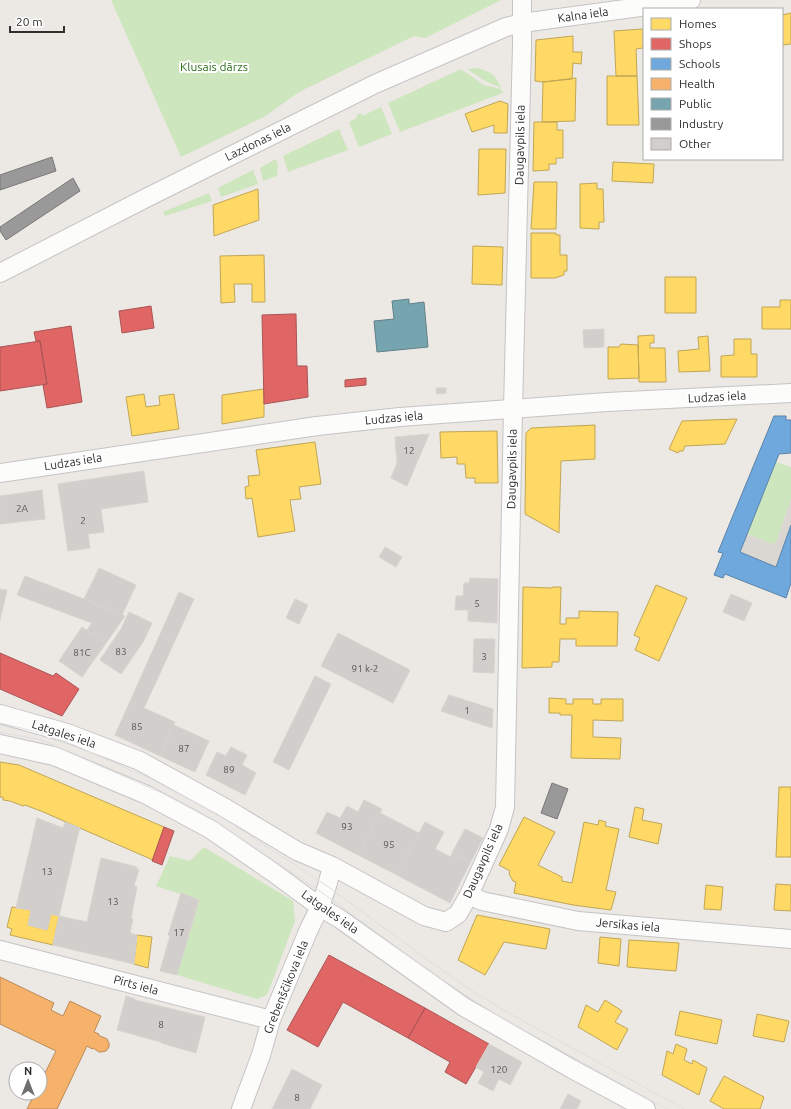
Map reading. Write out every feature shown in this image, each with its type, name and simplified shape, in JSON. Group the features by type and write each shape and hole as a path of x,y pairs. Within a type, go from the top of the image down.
{"street":[{"name":"Daugavpils iela","path":"446,922 458,914 469,895 500,829 505,807 522,0"},
{"name":"Kalna iela","path":"522,23 691,0"},
{"name":"Lazdonas iela","path":"0,273 148,197 375,84 506,27 522,23"},
{"name":"Ludzas iela","path":"0,473 324,425 400,417 607,402 791,393"},
{"name":"Latgales iela","path":"0,714 67,733 140,761 227,809 296,851 332,866 424,916 446,922"},
{"name":"Latgales iela","path":"0,744 54,756 147,795 210,828 320,907 340,919 464,1007 572,1069 646,1109"},
{"name":"Grebenščikova iela","path":"241,1109 261,1055 271,1020 309,929 320,907 332,866"},
{"name":"Jersikas iela","path":"469,895 482,901 578,921 791,939"},
{"name":"Pirts iela","path":"0,950 271,1020"}],"green space":[{"name":"Klusais dārzs","path":"111,0 501,0 425,38 414,36 299,92 264,117 181,157"},
{"path":"478,68 487,71 492,75 497,80 501,88 485,81 467,69"},
{"path":"461,69 484,85 501,89 503,93 400,132 388,103"},
{"path":"381,107 392,134 359,147 349,122 357,118 356,115 361,113 362,116"},
{"path":"339,129 348,150 288,172 283,156"},
{"path":"276,159 278,166 277,176 263,181 260,168"},
{"path":"253,170 258,184 221,197 218,188"},
{"path":"209,193 212,201 165,216 163,212"},
{"path":"776,462 791,467 791,499 775,545 747,534"},
{"path":"204,847 293,901 295,921 267,995 257,999 177,975 199,900 156,886 170,856 190,861"}],"shaded area":[{"path":"791,499 791,525 776,567 740,552 747,534 775,545"}],"building: Homes":[{"path":"791,13 791,44 783,45 783,15"},
{"path":"643,29 643,48 636,49 637,76 616,76 614,31"},
{"path":"573,36 573,52 582,52 581,64 573,63 572,79 543,82 535,81 536,40"},
{"path":"607,76 637,76 639,125 607,125"},
{"path":"576,78 575,121 542,122 543,82"},
{"path":"500,101 508,104 507,133 494,133 494,125 472,132 465,114"},
{"path":"534,122 557,122 557,130 563,130 563,158 556,158 556,164 549,164 549,170 533,171"},
{"path":"479,149 506,149 505,193 478,195"},
{"path":"613,162 654,164 653,183 612,181"},
{"path":"534,182 557,182 556,229 531,229"},
{"path":"597,183 597,189 603,189 604,222 599,222 599,229 580,228 580,184"},
{"path":"258,189 259,220 214,236 213,205"},
{"path":"531,233 556,233 556,235 560,235 560,255 567,255 567,271 564,271 564,275 555,278 531,278"},
{"path":"473,246 503,247 502,285 472,284"},
{"path":"264,255 265,302 252,302 252,284 234,284 235,302 221,303 220,256"},
{"path":"665,277 696,277 696,313 665,313"},
{"path":"780,300 791,300 791,329 762,329 762,307 780,307"},
{"path":"654,335 654,343 650,343 650,348 665,348 666,382 639,382 638,336"},
{"path":"708,336 710,371 679,372 678,351 699,349 698,337"},
{"path":"734,339 751,339 751,354 757,354 757,377 721,377 721,356 734,355"},
{"path":"621,344 638,345 639,378 608,379 608,347 619,347"},
{"path":"264,389 264,417 222,424 222,395"},
{"path":"144,394 146,407 160,405 159,396 174,394 179,429 132,436 126,397"},
{"path":"737,419 725,444 685,446 683,451 679,451 678,453 669,449 682,421"},
{"path":"595,425 595,459 561,461 559,533 525,514 526,433 531,428"},
{"path":"497,431 498,483 475,483 475,478 466,478 465,464 457,464 457,457 441,458 440,432"},
{"path":"315,442 321,484 299,487 301,499 290,500 295,531 258,537 252,498 246,499 245,487 249,486 248,476 260,475 256,450"},
{"path":"656,585 687,598 659,661 635,650 640,638 634,635"},
{"path":"523,587 561,587 560,624 566,624 566,618 579,618 579,611 618,612 617,646 576,646 576,639 560,639 559,662 552,662 552,667 522,668"},
{"path":"549,698 566,699 566,704 573,704 573,699 593,699 593,704 601,704 601,699 623,699 623,721 593,720 593,737 621,738 620,759 571,758 572,715 549,713"},
{"path":"0,762 19,765 164,827 153,860 41,811 25,805 23,806 3,800 3,797 0,797"},
{"path":"779,787 791,787 791,857 776,857"},
{"path":"635,807 644,809 642,820 662,824 658,844 629,837"},
{"path":"524,817 555,832 538,865 562,877 562,881 572,883 584,822 598,825 599,820 606,822 605,826 619,829 606,890 616,892 611,910 573,905 514,893 516,882 513,881 509,874 510,871 499,865"},
{"path":"776,884 791,885 791,911 774,910"},
{"path":"706,885 723,887 721,910 704,909"},
{"path":"12,907 31,910 28,925 47,930 51,914 59,916 53,945 10,935 12,929 7,927"},
{"path":"477,915 550,929 546,949 504,942 485,975 458,960"},
{"path":"137,935 152,937 148,968 134,964"},
{"path":"600,937 621,939 619,966 598,963"},
{"path":"629,940 679,943 676,971 627,967"},
{"path":"605,1000 622,1011 615,1022 628,1029 617,1050 578,1027 586,1005 598,1012"},
{"path":"680,1011 722,1020 717,1044 675,1035"},
{"path":"757,1014 789,1021 784,1042 753,1036"},
{"path":"676,1044 687,1049 684,1060 692,1064 693,1060 707,1068 699,1095 662,1075 667,1051 673,1054"},
{"path":"724,1076 764,1097 760,1109 724,1109 710,1101"}],"building: Shops":[{"path":"151,306 154,328 122,333 119,311"},
{"path":"296,314 297,366 307,366 308,397 264,404 262,315"},
{"path":"71,326 82,402 47,408 43,385 47,384 40,341 36,341 34,332"},
{"path":"40,341 47,384 0,391 0,347"},
{"path":"366,378 366,385 345,387 345,380"},
{"path":"0,653 53,676 56,673 79,689 62,716 0,689"},
{"path":"164,827 174,831 162,865 152,861"},
{"path":"329,955 425,1008 408,1038 343,1002 318,1047 287,1030"},
{"path":"425,1008 489,1044 466,1084 445,1072 450,1062 408,1038"}],"building: Schools":[{"path":"774,416 786,416 786,420 791,420 791,453 779,454 740,552 776,567 791,525 791,583 786,598 725,574 723,578 714,575 723,553 718,552"}],"building: Health":[{"path":"0,977 54,1003 51,1010 63,1016 70,1001 101,1016 94,1032 107,1039 109,1047 106,1051 99,1052 87,1046 57,1109 27,1109 31,1101 48,1101 48,1067 56,1051 0,1024"}],"building: Public":[{"path":"409,299 409,304 424,302 428,347 377,352 374,321 394,319 392,301"}],"building: Industry":[{"path":"52,157 56,171 0,190 0,175"},
{"path":"73,178 80,191 6,240 0,231 0,227"},
{"path":"552,783 568,789 557,819 541,813"}],"building: Other":[{"path":"604,329 604,347 584,348 583,330"},
{"path":"436,388 446,388 446,393 437,394"},
{"path":"429,434 407,486 391,478 397,463 395,437"},
{"path":"144,471 148,502 101,509 104,532 88,534 90,548 68,551 58,484"},
{"path":"42,490 45,519 0,524 0,496"},
{"path":"385,547 402,557 396,567 379,557"},
{"path":"99,568 136,585 122,615 84,599"},
{"path":"25,576 125,616 106,643 87,630 92,623 17,595"},
{"path":"470,578 498,579 497,623 468,621 468,610 455,610 456,596 463,596 464,583 469,583"},
{"path":"0,589 7,590 0,620"},
{"path":"179,592 194,599 144,708 175,722 160,756 115,735"},
{"path":"731,594 752,603 744,621 723,612"},
{"path":"295,599 308,605 299,624 286,618"},
{"path":"129,612 152,623 143,642 121,674 100,660 121,629"},
{"path":"82,627 106,643 82,677 59,661"},
{"path":"338,633 410,670 393,703 321,666"},
{"path":"474,639 495,639 494,673 473,672"},
{"path":"315,676 331,684 289,770 273,762"},
{"path":"449,695 493,709 492,728 441,711"},
{"path":"174,725 209,741 195,772 160,756"},
{"path":"231,747 247,755 242,765 256,773 245,795 206,775 217,752 226,756"},
{"path":"364,800 382,809 358,855 316,833 327,812 340,818 347,806 358,812"},
{"path":"380,813 419,833 397,875 358,855"},
{"path":"37,818 63,828 65,822 80,828 59,916 51,914 47,930 28,925 31,910 16,908"},
{"path":"425,822 444,832 435,849 451,857 452,853 470,863 450,903 397,875"},
{"path":"465,829 483,838 470,863 452,853"},
{"path":"101,858 137,867 136,869 139,870 134,885 137,887 131,918 133,919 130,933 137,935 134,964 53,945 59,916 87,922"},
{"path":"181,893 199,900 177,975 160,971 170,936 168,935"},
{"path":"126,996 135,1000 205,1017 196,1053 117,1030"},
{"path":"489,1044 522,1062 510,1085 499,1079 493,1091 478,1083 484,1072 476,1067"},
{"path":"292,1069 322,1085 310,1109 272,1109"},
{"path":"568,1094 581,1101 577,1109 560,1109"}],"tram line":[{"path":"0,723 42,733 74,745 151,779 217,814 327,886 474,992 505,1011 684,1109"},
{"path":"0,732 41,740 164,794 218,823 324,894 428,970 470,998 502,1018 667,1109"}]}
